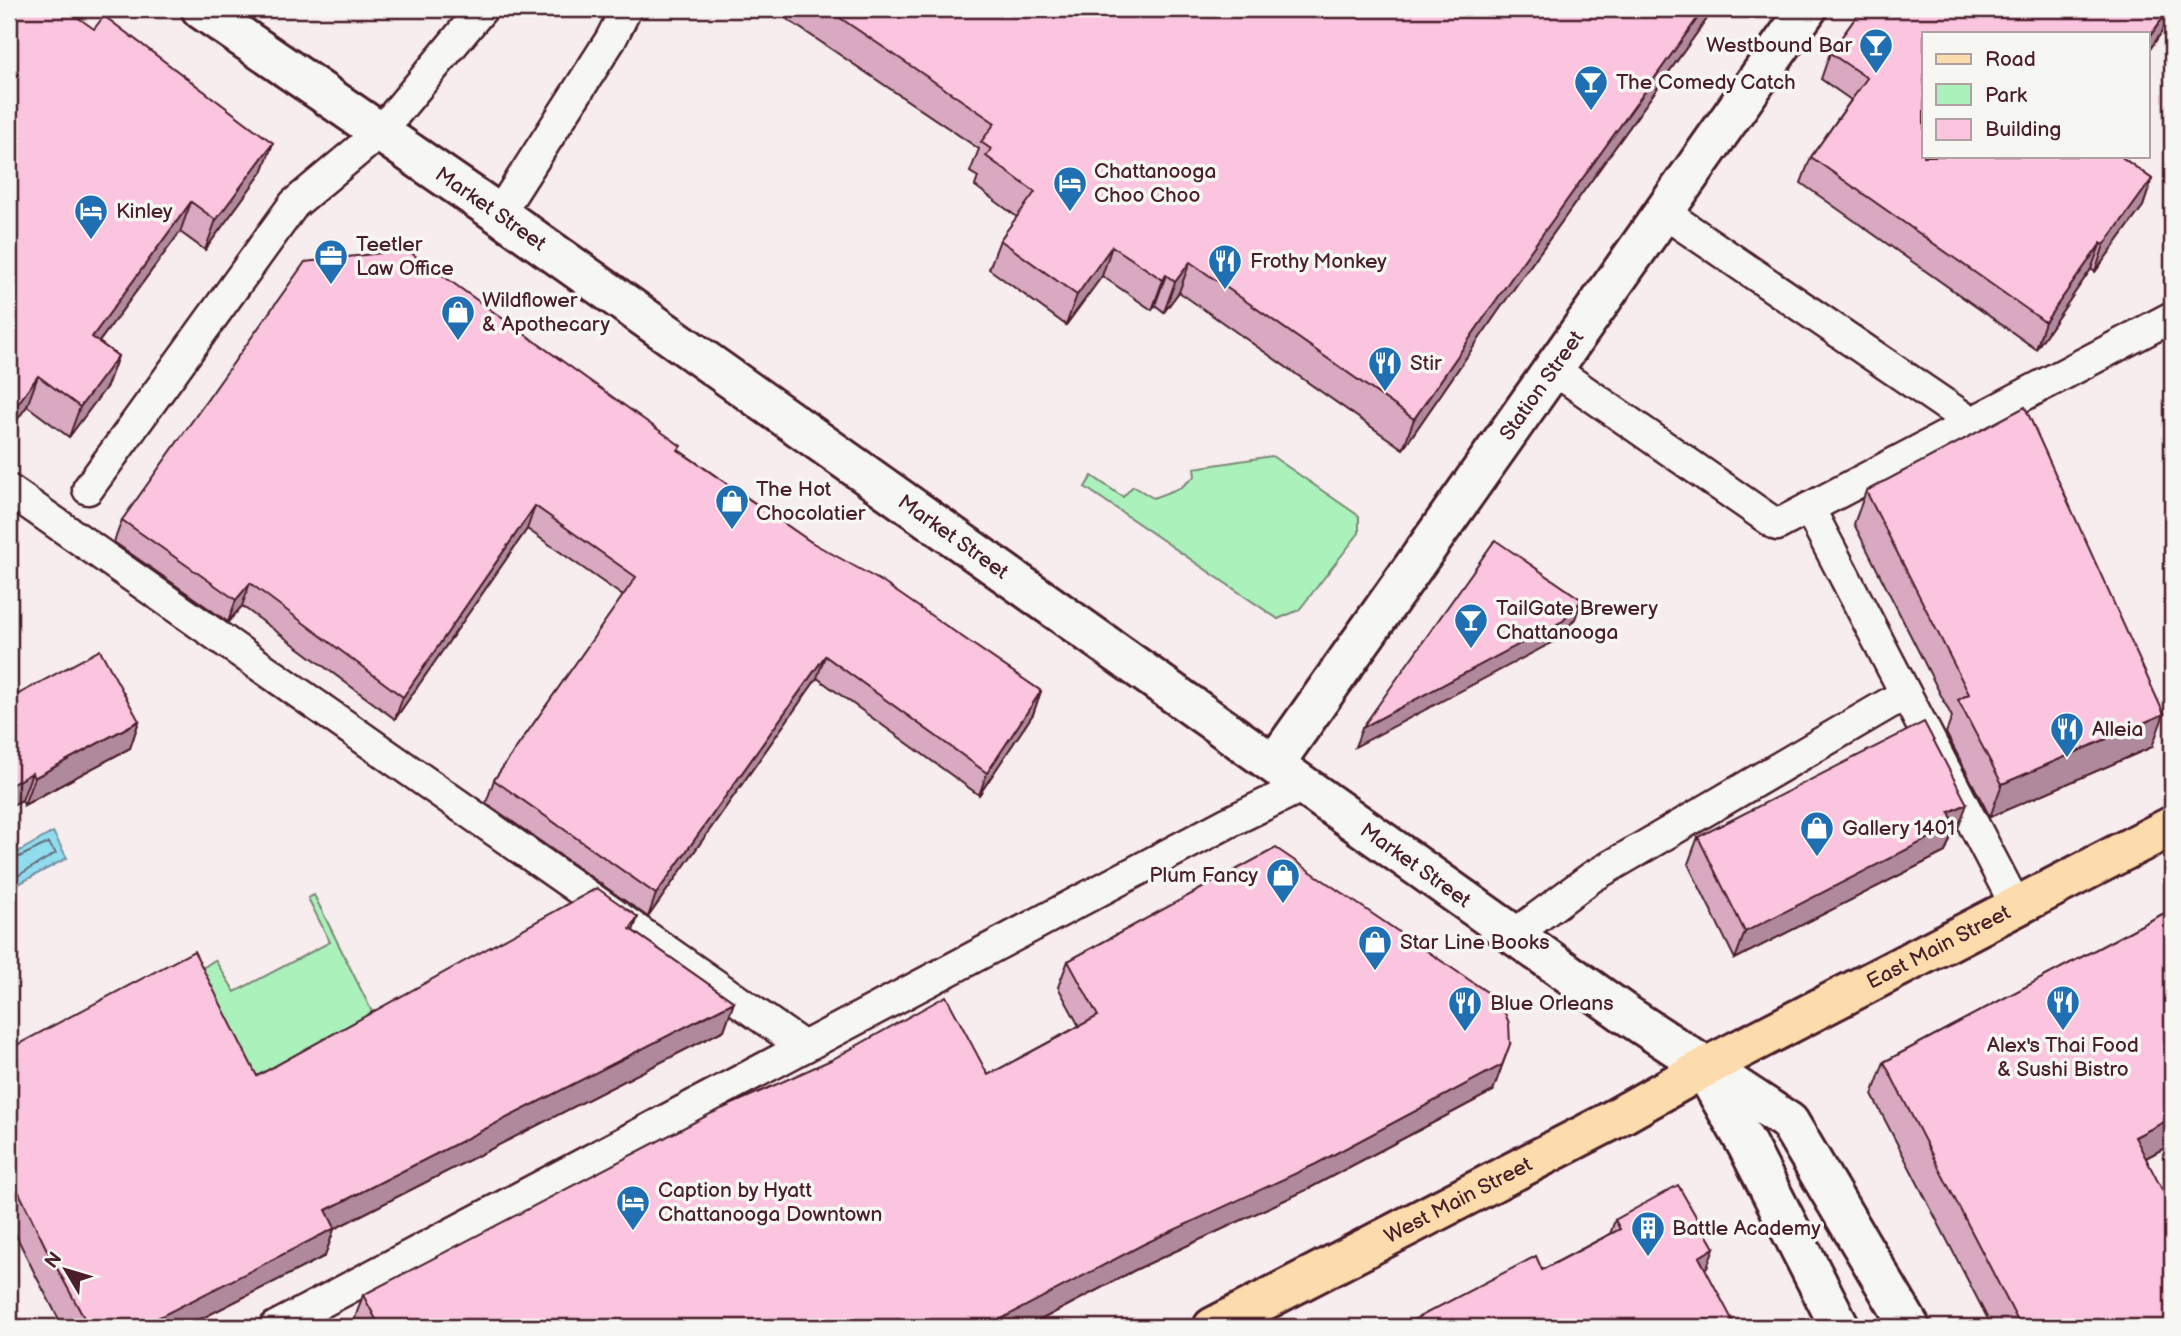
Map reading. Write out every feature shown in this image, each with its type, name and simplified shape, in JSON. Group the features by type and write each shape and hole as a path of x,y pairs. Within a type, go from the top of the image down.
{"main road":[{"name":"Market Street","path":"201,9 499,214 1703,1068 1788,1122 1910,1327"},
{"name":"Station Street","path":"1275,763 1807,9"},
{"name":"East Main Street","path":"1703,1068 2172,826"},
{"name":"West Main Street","path":"1213,1327 1607,1122 1703,1068"},
{"path":"1703,1068 1747,1145 1840,1327"}],"lane":[{"path":"88,489 294,204 380,132 482,9"},
{"path":"499,214 611,39 626,9"},
{"path":"1663,212 1972,423"},
{"path":"1553,369 1777,525 2172,317"},
{"path":"9,490 804,1047"},
{"path":"1809,508 2017,908"},
{"path":"1515,934 1592,877 1905,694"},
{"path":"275,1327 1214,830 1305,785"}],"green space":[{"path":"1272,456 1359,516 1359,533 1299,610 1278,619 1085,487 1092,476 1123,497 1133,486 1153,498 1180,488 1195,476 1194,468"},
{"path":"314,895 381,1030 247,1104 184,980 215,960 235,992 330,942 308,898"}],"water":[{"path":"53,832 67,858 9,889 9,857"}],"building":[{"name":"Kinley","path":"9,9 66,9 94,29 104,16 273,143 216,220 191,202 92,337 118,356 80,407 38,376 9,416"},
{"path":"827,9 1704,9 1521,264 1414,419 1190,262 1175,282 1166,275 1163,280 1112,246 1077,295 1000,240 1035,192 986,156 991,149 981,142 995,123"},
{"path":"1862,9 2169,9 2150,36 2150,32 1922,32 1922,158 2123,158 2152,179 2104,245 2101,243 2045,322 1811,157 1867,78 1830,53"},
{"path":"407,250 681,446 678,450 811,542 881,581 1041,691 987,773 825,656 656,894 494,780 636,577 535,506 403,697 250,583 236,600 122,520 305,262"},
{"path":"2025,407 2164,714 2002,784 1958,700 1969,694 1866,491"},
{"path":"1495,540 1582,600 1563,621 1362,728"},
{"path":"100,650 139,721 34,778 32,773 9,786 9,699"},
{"name":"Gallery 1401","path":"1924,722 1967,804 1949,812 1955,825 1745,932 1698,837"},
{"path":"1276,848 1500,1001 1509,1023 1510,1044 1502,1065 1316,1164 1144,1244 986,1327 380,1327 363,1295 710,1114 831,1060 946,996 988,1075 1098,1016 1068,961"},
{"path":"597,888 638,917 630,929 734,1002 326,1210 335,1228 140,1327 89,1327 9,1172 9,1049 194,951 257,1076"},
{"path":"2172,909 2172,1118 2135,1137 2172,1209 2172,1327 2021,1327 1884,1062"},
{"name":"Battle Academy","path":"1678,1185 1714,1248 1699,1257 1736,1327 1400,1327 1536,1256 1542,1270 1620,1229 1615,1220"}],"place":[{"name":"Westbound Bar","path":"1876,75"},
{"name":"The Comedy Catch","path":"1591,112"},
{"name":"Chattanooga Choo Choo","path":"1070,213"},
{"name":"Kinley","path":"91,241"},
{"name":"Teetler Law Office","path":"331,286"},
{"name":"Frothy Monkey","path":"1225,291"},
{"name":"Wildflower & Apothecary","path":"458,342"},
{"name":"Stir","path":"1385,393"},
{"name":"The Hot Chocolatier","path":"732,531"},
{"name":"TailGate Brewery Chattanooga","path":"1471,650"},
{"name":"Alleia","path":"2067,759"},
{"name":"Gallery 1401","path":"1817,858"},
{"name":"Plum Fancy","path":"1283,905"},
{"name":"Star Line Books","path":"1375,972"},
{"name":"Alex's Thai Food & Sushi Bistro","path":"2063,1032"},
{"name":"Blue Orleans","path":"1465,1033"},
{"name":"Caption by Hyatt Chattanooga Downtown","path":"633,1232"},
{"name":"Battle Academy","path":"1648,1258"}]}
